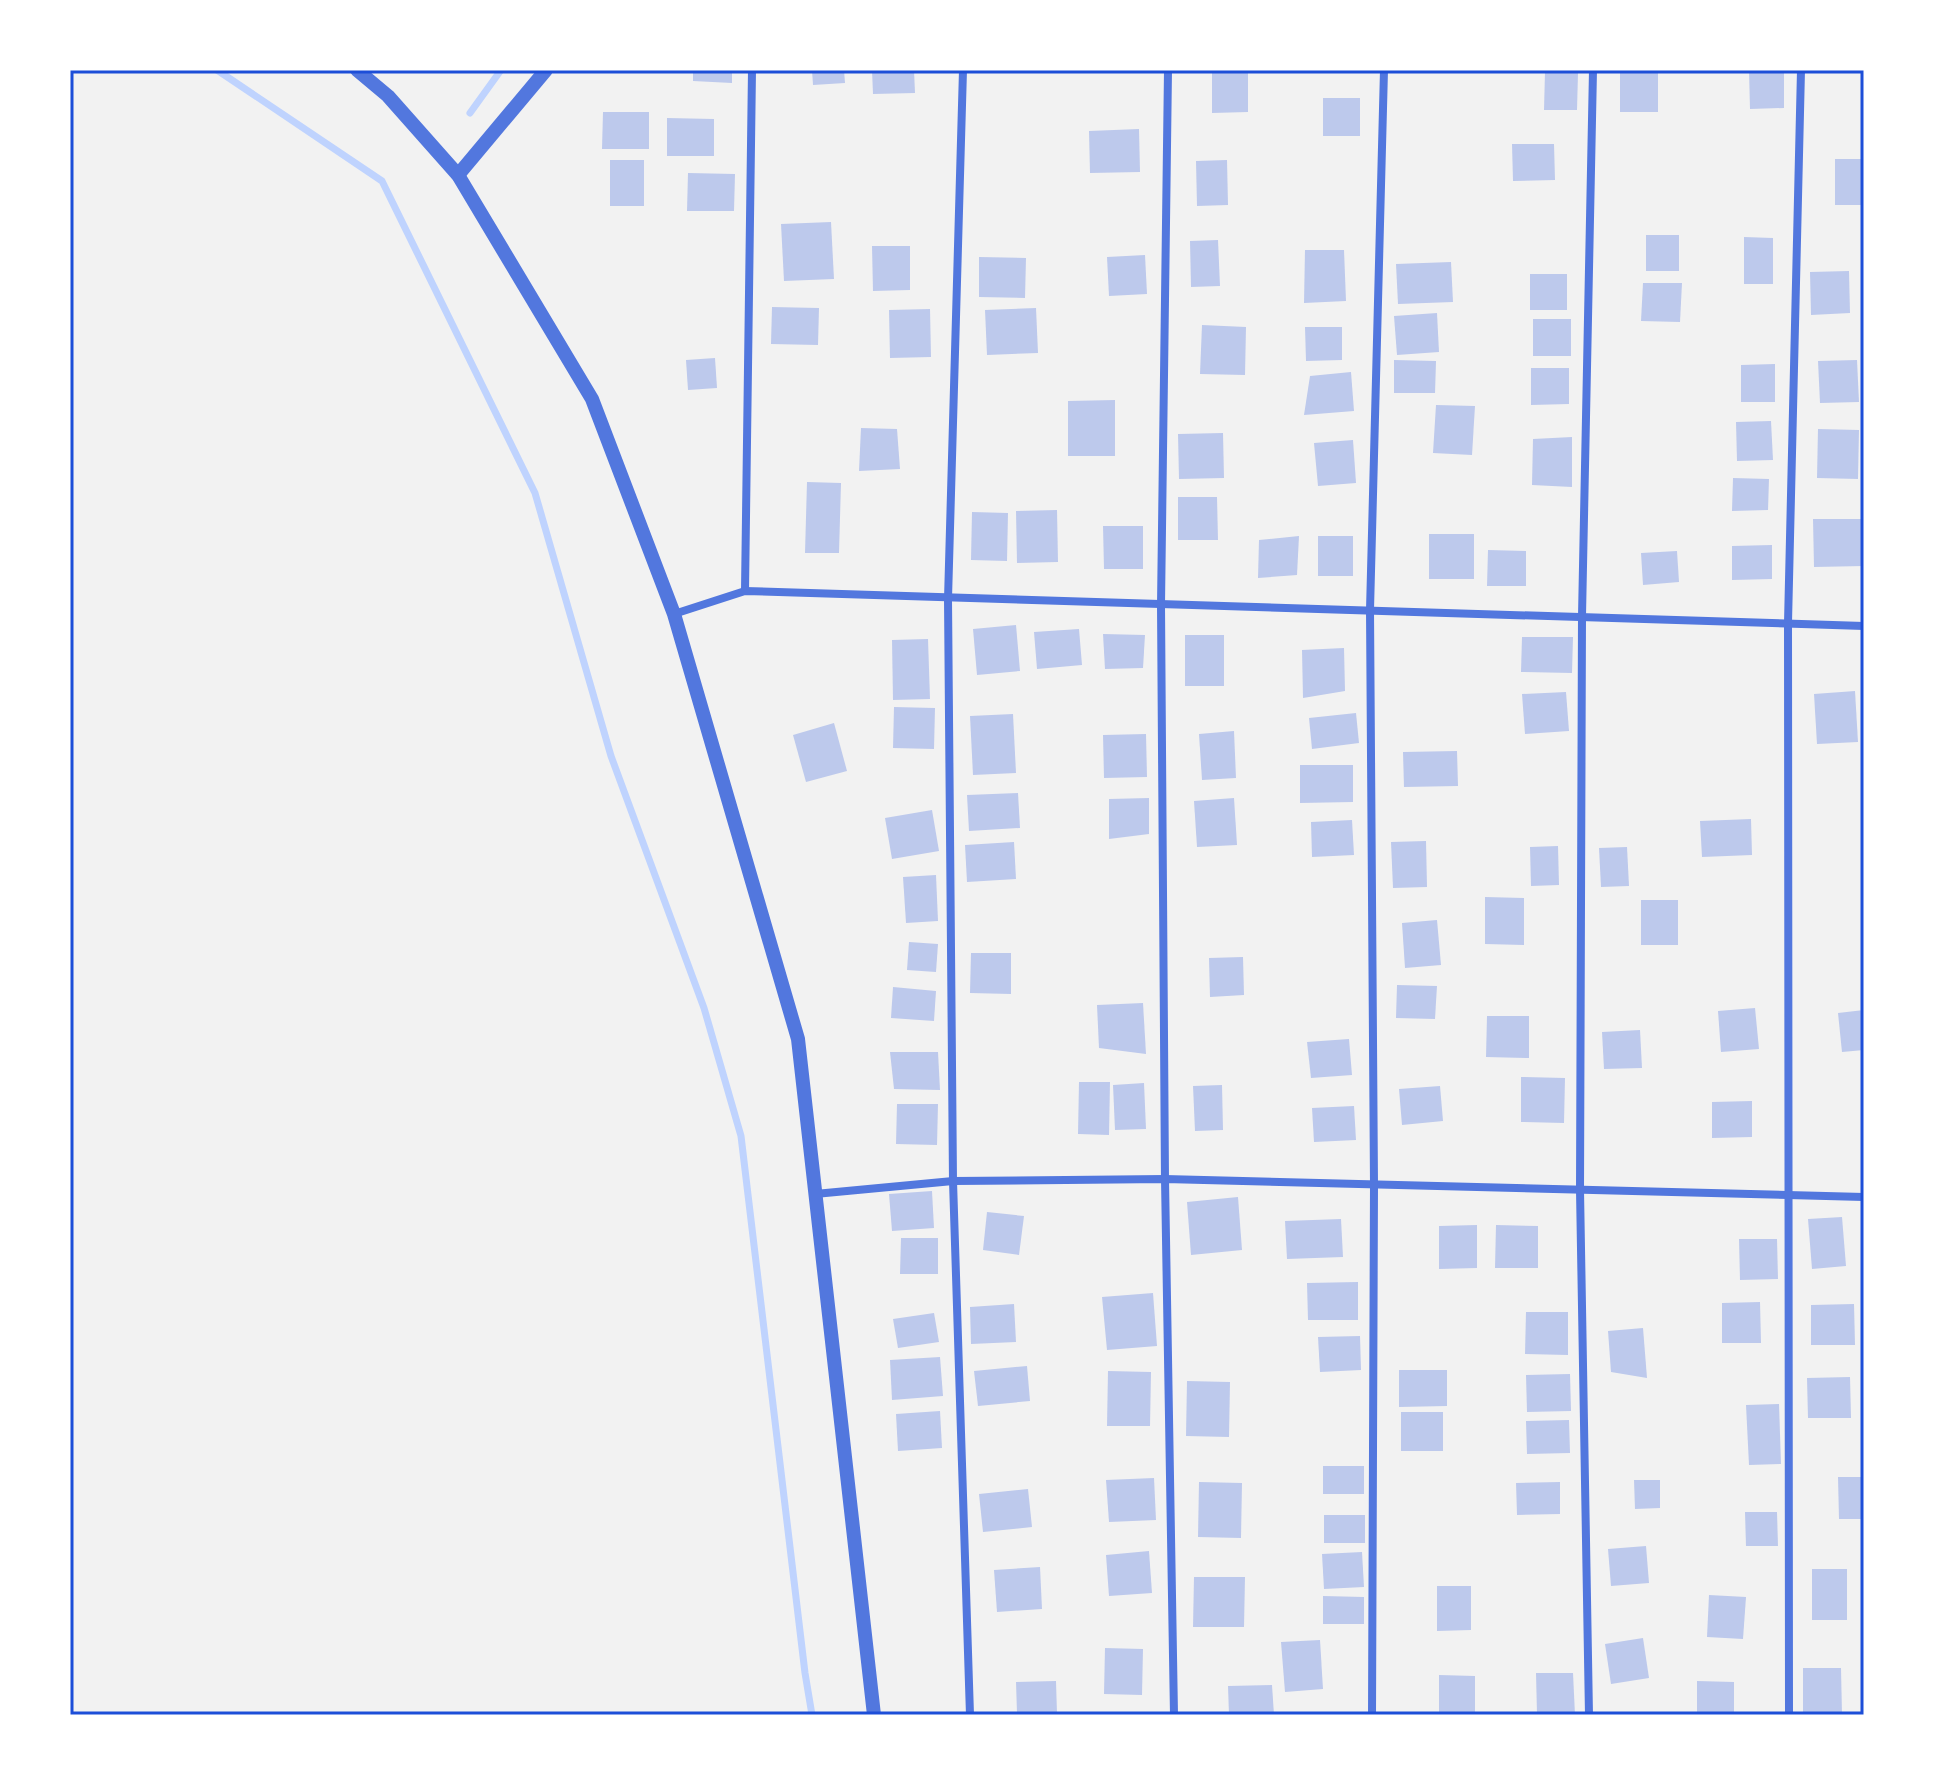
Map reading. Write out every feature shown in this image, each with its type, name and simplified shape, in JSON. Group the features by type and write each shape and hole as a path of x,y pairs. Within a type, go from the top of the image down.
{"street":[{"path":"357,70 388,96 458,175 592,399 674,614 798,1039 874,1715"},
{"path":"458,175 546,70"},
{"path":"745,591 752,70"},
{"path":"963,70 948,599 953,1181 970,1715"},
{"path":"1168,70 1161,605 1165,1179 1174,1715"},
{"path":"1372,1715 1374,1185 1370,610 1384,70"},
{"path":"1589,1715 1580,1190 1582,616 1593,70"},
{"path":"1789,1715 1788,623 1801,70"},
{"path":"674,614 745,591 1864,626"},
{"path":"815,1194 953,1181 1165,1179 1864,1197"}],"building":[{"path":"693,70 732,70 732,83 693,81"},
{"path":"812,70 844,70 845,83 813,85"},
{"path":"872,70 914,70 915,93 873,94"},
{"path":"1212,70 1248,70 1248,112 1212,113"},
{"path":"1749,70 1784,70 1784,108 1750,109"},
{"path":"1658,71 1658,112 1620,112 1620,72"},
{"path":"1545,72 1578,73 1577,110 1544,110"},
{"path":"1323,98 1360,98 1360,136 1323,136"},
{"path":"603,112 649,112 649,149 602,149"},
{"path":"667,118 714,119 714,156 667,156"},
{"path":"1139,129 1140,172 1090,173 1089,131"},
{"path":"1512,144 1554,144 1555,180 1513,181"},
{"path":"1835,159 1864,159 1864,205 1835,205"},
{"path":"610,160 644,160 644,206 610,206"},
{"path":"1227,160 1228,205 1197,206 1196,161"},
{"path":"688,173 735,174 734,211 687,211"},
{"path":"831,222 834,279 784,281 781,224"},
{"path":"1646,235 1679,235 1679,271 1646,271"},
{"path":"1744,237 1773,238 1773,284 1744,284"},
{"path":"1218,240 1220,286 1191,287 1190,241"},
{"path":"872,246 910,246 910,290 873,291"},
{"path":"1305,250 1344,250 1346,301 1304,303"},
{"path":"1145,255 1147,294 1109,296 1107,257"},
{"path":"979,257 1026,258 1025,298 979,297"},
{"path":"1451,262 1453,302 1398,304 1396,264"},
{"path":"1849,271 1850,313 1811,315 1810,272"},
{"path":"1530,274 1567,274 1567,310 1530,310"},
{"path":"1643,283 1682,283 1680,322 1641,321"},
{"path":"772,307 819,308 818,345 771,344"},
{"path":"1036,308 1038,353 987,355 985,310"},
{"path":"930,309 931,357 890,358 889,310"},
{"path":"1437,313 1439,352 1397,355 1394,316"},
{"path":"1533,319 1571,319 1571,356 1533,356"},
{"path":"1202,325 1246,327 1245,375 1200,374"},
{"path":"1305,327 1342,327 1342,360 1306,361"},
{"path":"715,358 717,388 688,390 686,360"},
{"path":"1394,360 1436,361 1435,393 1394,393"},
{"path":"1857,360 1859,402 1820,403 1818,361"},
{"path":"1775,364 1775,402 1741,402 1741,365"},
{"path":"1531,368 1569,368 1569,404 1531,405"},
{"path":"1351,372 1354,411 1304,415 1310,376"},
{"path":"1115,400 1115,456 1068,456 1068,401"},
{"path":"1436,405 1475,406 1472,455 1433,453"},
{"path":"1771,421 1773,460 1737,461 1736,422"},
{"path":"861,428 897,429 900,469 859,471"},
{"path":"1818,429 1859,430 1858,479 1817,478"},
{"path":"1223,433 1224,478 1179,479 1178,434"},
{"path":"1572,437 1572,487 1532,485 1533,439"},
{"path":"1353,440 1356,483 1318,486 1314,443"},
{"path":"1733,478 1769,479 1768,510 1732,511"},
{"path":"807,482 841,483 839,553 805,553"},
{"path":"1178,497 1217,497 1218,540 1178,540"},
{"path":"1057,510 1058,562 1017,563 1016,511"},
{"path":"972,512 1008,513 1007,561 971,560"},
{"path":"1813,519 1864,519 1864,566 1814,567"},
{"path":"1103,526 1143,526 1143,569 1104,569"},
{"path":"1429,534 1474,534 1474,579 1429,579"},
{"path":"1299,536 1297,575 1258,578 1259,540"},
{"path":"1318,536 1353,536 1353,576 1318,576"},
{"path":"1772,545 1772,579 1732,580 1732,546"},
{"path":"1488,550 1526,551 1526,586 1487,586"},
{"path":"1677,551 1679,582 1643,585 1641,553"},
{"path":"1016,625 1020,671 977,675 973,629"},
{"path":"1079,629 1082,665 1037,669 1034,632"},
{"path":"1103,634 1145,635 1143,668 1105,669"},
{"path":"1185,635 1224,635 1224,686 1185,686"},
{"path":"1522,637 1573,637 1572,673 1521,672"},
{"path":"928,639 930,699 893,700 892,640"},
{"path":"1344,648 1345,691 1303,698 1302,650"},
{"path":"1855,691 1858,742 1817,744 1814,694"},
{"path":"1566,692 1569,731 1525,734 1522,694"},
{"path":"894,707 935,708 934,749 893,748"},
{"path":"1356,713 1359,743 1312,749 1309,718"},
{"path":"1013,714 1016,773 973,775 970,716"},
{"path":"834,723 847,771 806,782 793,735"},
{"path":"1234,731 1236,778 1202,780 1199,734"},
{"path":"1146,734 1147,777 1104,778 1103,735"},
{"path":"1457,751 1458,786 1404,787 1403,752"},
{"path":"1300,765 1353,765 1353,802 1300,803"},
{"path":"1018,793 1020,828 969,831 967,795"},
{"path":"1149,798 1149,834 1109,839 1109,799"},
{"path":"1234,798 1237,845 1197,847 1194,801"},
{"path":"932,810 939,851 892,859 885,818"},
{"path":"1751,819 1752,855 1702,857 1700,821"},
{"path":"1352,820 1354,855 1312,857 1311,822"},
{"path":"1426,841 1427,887 1393,888 1391,842"},
{"path":"1014,842 1016,879 967,882 965,845"},
{"path":"1558,846 1559,885 1531,886 1530,847"},
{"path":"1627,847 1629,886 1601,887 1599,848"},
{"path":"936,875 938,921 906,923 903,877"},
{"path":"1485,897 1524,898 1524,945 1485,944"},
{"path":"1641,900 1678,900 1678,945 1641,945"},
{"path":"1437,920 1441,965 1405,968 1402,923"},
{"path":"909,942 938,944 936,972 907,970"},
{"path":"971,953 1011,953 1011,994 970,993"},
{"path":"1243,957 1244,995 1210,997 1209,958"},
{"path":"1397,985 1437,986 1435,1019 1396,1018"},
{"path":"893,987 936,991 934,1021 891,1018"},
{"path":"1143,1003 1146,1054 1099,1048 1097,1005"},
{"path":"1755,1008 1759,1049 1721,1052 1718,1011"},
{"path":"1864,1010 1864,1050 1842,1052 1838,1013"},
{"path":"1487,1016 1529,1016 1529,1058 1486,1057"},
{"path":"1640,1030 1642,1068 1604,1069 1602,1032"},
{"path":"1349,1039 1352,1075 1311,1078 1307,1042"},
{"path":"890,1052 938,1052 940,1090 894,1089"},
{"path":"1521,1077 1565,1078 1564,1123 1521,1122"},
{"path":"1079,1082 1110,1082 1109,1135 1078,1134"},
{"path":"1144,1083 1146,1129 1115,1130 1113,1085"},
{"path":"1222,1085 1223,1130 1195,1131 1193,1086"},
{"path":"1440,1086 1443,1121 1402,1125 1399,1089"},
{"path":"1752,1101 1752,1137 1712,1138 1712,1102"},
{"path":"897,1104 938,1104 937,1145 896,1144"},
{"path":"1354,1106 1356,1140 1314,1142 1312,1108"},
{"path":"932,1191 934,1228 892,1231 889,1194"},
{"path":"1238,1197 1242,1250 1191,1255 1187,1202"},
{"path":"987,1212 1024,1216 1019,1255 983,1250"},
{"path":"1842,1217 1846,1266 1812,1269 1808,1219"},
{"path":"1341,1219 1343,1257 1287,1259 1285,1221"},
{"path":"1477,1225 1477,1268 1439,1269 1439,1226"},
{"path":"1496,1225 1538,1226 1538,1268 1495,1268"},
{"path":"901,1238 938,1238 938,1274 900,1274"},
{"path":"1739,1239 1777,1239 1778,1279 1740,1280"},
{"path":"1358,1282 1358,1320 1308,1320 1307,1283"},
{"path":"1153,1293 1157,1346 1107,1350 1102,1297"},
{"path":"1760,1302 1761,1343 1722,1343 1722,1303"},
{"path":"1014,1304 1016,1342 971,1344 970,1307"},
{"path":"1854,1304 1855,1345 1811,1345 1811,1305"},
{"path":"1526,1312 1568,1312 1568,1355 1525,1354"},
{"path":"934,1313 939,1342 898,1348 893,1319"},
{"path":"1643,1328 1647,1378 1611,1372 1608,1331"},
{"path":"1360,1336 1361,1370 1320,1372 1318,1337"},
{"path":"940,1357 943,1396 892,1400 890,1360"},
{"path":"1027,1366 1030,1401 978,1406 974,1371"},
{"path":"1399,1370 1447,1370 1447,1406 1399,1407"},
{"path":"1108,1371 1151,1372 1150,1426 1107,1426"},
{"path":"1570,1374 1571,1411 1527,1412 1526,1375"},
{"path":"1850,1377 1851,1418 1808,1418 1807,1378"},
{"path":"1187,1381 1230,1382 1229,1437 1186,1436"},
{"path":"1779,1404 1781,1464 1749,1465 1746,1405"},
{"path":"940,1411 942,1448 898,1451 896,1414"},
{"path":"1401,1412 1443,1412 1443,1451 1401,1451"},
{"path":"1569,1420 1570,1453 1527,1454 1526,1421"},
{"path":"1323,1466 1364,1466 1364,1494 1323,1494"},
{"path":"1838,1477 1864,1477 1864,1519 1839,1519"},
{"path":"1154,1478 1156,1520 1109,1522 1106,1480"},
{"path":"1634,1480 1660,1480 1660,1508 1635,1509"},
{"path":"1199,1482 1242,1483 1241,1538 1198,1537"},
{"path":"1560,1482 1560,1514 1517,1515 1516,1483"},
{"path":"1028,1489 1032,1527 983,1532 979,1494"},
{"path":"1745,1512 1777,1512 1778,1546 1746,1546"},
{"path":"1324,1515 1365,1515 1365,1543 1324,1543"},
{"path":"1646,1546 1649,1583 1611,1586 1608,1549"},
{"path":"1149,1551 1152,1593 1109,1596 1106,1555"},
{"path":"1362,1552 1364,1587 1324,1589 1322,1554"},
{"path":"1040,1567 1042,1609 997,1612 994,1570"},
{"path":"1812,1569 1847,1569 1847,1620 1812,1620"},
{"path":"1194,1577 1245,1577 1244,1627 1193,1627"},
{"path":"1437,1586 1471,1586 1471,1630 1437,1631"},
{"path":"1709,1595 1746,1597 1743,1639 1707,1637"},
{"path":"1323,1596 1364,1597 1364,1624 1323,1624"},
{"path":"1643,1638 1649,1678 1611,1684 1605,1644"},
{"path":"1320,1640 1323,1689 1285,1692 1281,1642"},
{"path":"1105,1648 1143,1649 1142,1695 1104,1694"},
{"path":"1803,1668 1841,1668 1842,1715 1803,1715"},
{"path":"1536,1673 1573,1673 1575,1715 1537,1714"},
{"path":"1439,1675 1475,1676 1475,1712 1439,1712"},
{"path":"1056,1681 1057,1714 1017,1714 1016,1682"},
{"path":"1697,1681 1734,1682 1734,1712 1697,1712"},
{"path":"1272,1685 1274,1715 1229,1715 1228,1686"}],"waterway":[{"path":"217,70 382,181 535,493 611,756 704,1008 741,1136 812,1715"},
{"path":"470,113 501,70"}]}
